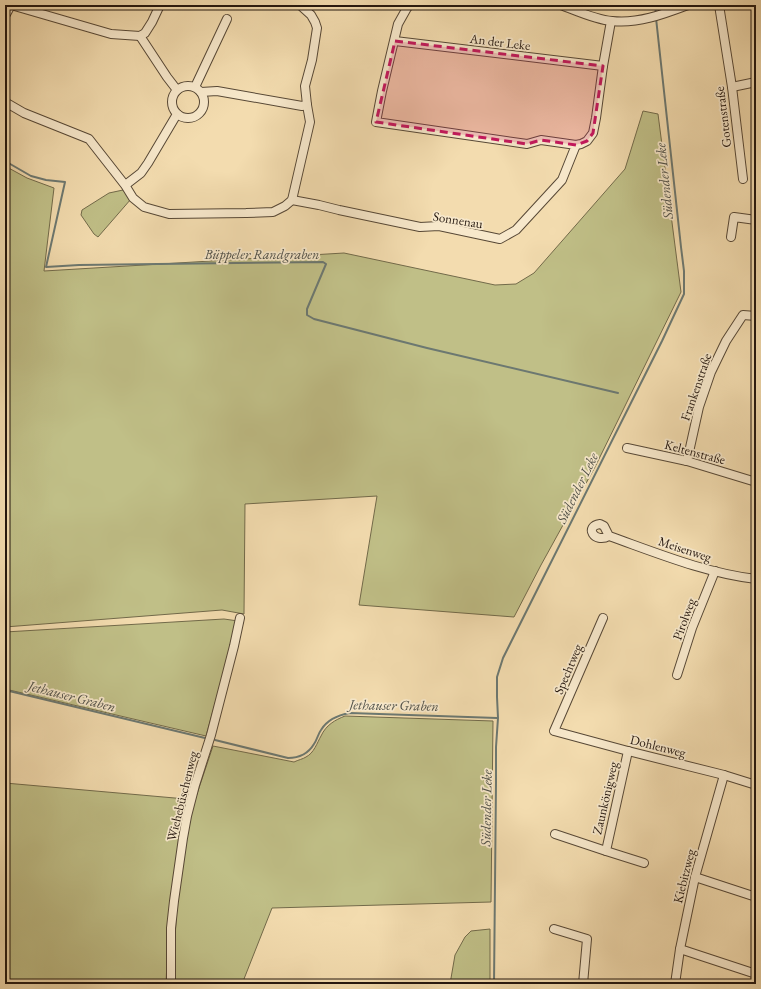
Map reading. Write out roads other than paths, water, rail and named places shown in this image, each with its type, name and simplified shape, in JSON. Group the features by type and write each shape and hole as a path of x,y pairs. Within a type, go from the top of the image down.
{"street":[{"path":"5,16 11,5 111,34 140,36 145,33 160,5"},
{"path":"5,102 24,113 90,139 133,198 144,207 169,214 273,212 285,206 292,200 310,122 305,86 312,60 317,28 313,19 300,5"},
{"path":"410,5 398,24 376,122 527,144 541,140 576,145 587,141 593,133 602,66 611,21"},
{"path":"562,5 584,14 611,21 627,21 649,18 662,15 688,5"},
{"name":"Gotenstraße","path":"719,5 732,87 743,179"},
{"path":"198,90 227,19"},
{"path":"140,36 177,90"},
{"name":"An der Leke","path":"394,41 602,66"},
{"path":"732,87 756,82"},
{"path":"198,90 204,100 203,108 199,114 192,118 184,118 176,114 172,102 173,95 177,90 189,86 198,90 217,90 302,106 307,105"},
{"path":"128,183 141,174 176,114"},
{"name":"Sonnenau","path":"292,200 420,227 439,226 500,239 516,230 562,180 576,145"},
{"path":"731,237 734,217 756,220"},
{"name":"Frankenstraße","path":"687,462 699,407 711,372 726,341 743,315 756,316"},
{"name":"Keltenstraße","path":"627,448 687,462 756,482"},
{"name":"Meisenweg","path":"609,536 665,556 715,571 756,579"},
{"name":"Pirolweg","path":"676,675 692,628 715,571"},
{"name":"Wiehebüschenweg","path":"171,984 171,928 187,816 213,728 240,618"},
{"name":"Spechtweg","path":"554,731 603,618"},
{"name":"Dohlenweg","path":"554,731 724,775 756,785"},
{"name":"Zaunkönigweg","path":"606,851 628,750"},
{"name":"Kiebitzweg","path":"675,984 680,949 695,877 724,775"},
{"name":"Zaunkönigweg","path":"555,834 644,863"},
{"path":"695,877 756,897"},
{"path":"554,929 587,939 583,984"},
{"path":"680,949 756,974"}],"waterway":[{"name":"Südender Leke","path":"655,5 656,14"},
{"name":"Südender Leke","path":"494,984 496,747 498,718 497,677 503,658 662,341 684,294 684,271 656,18"},
{"name":"Büppeler Randgraben","path":"5,161 31,176 46,180 65,182 46,267 79,265 323,262 326,264 307,309 307,315 314,319 427,348 618,393"},
{"name":"Jethauser Graben","path":"5,690 205,738"},
{"name":"Jethauser Graben","path":"215,740 292,758 303,755 312,747 323,726 341,715 350,713 497,718"}]}
